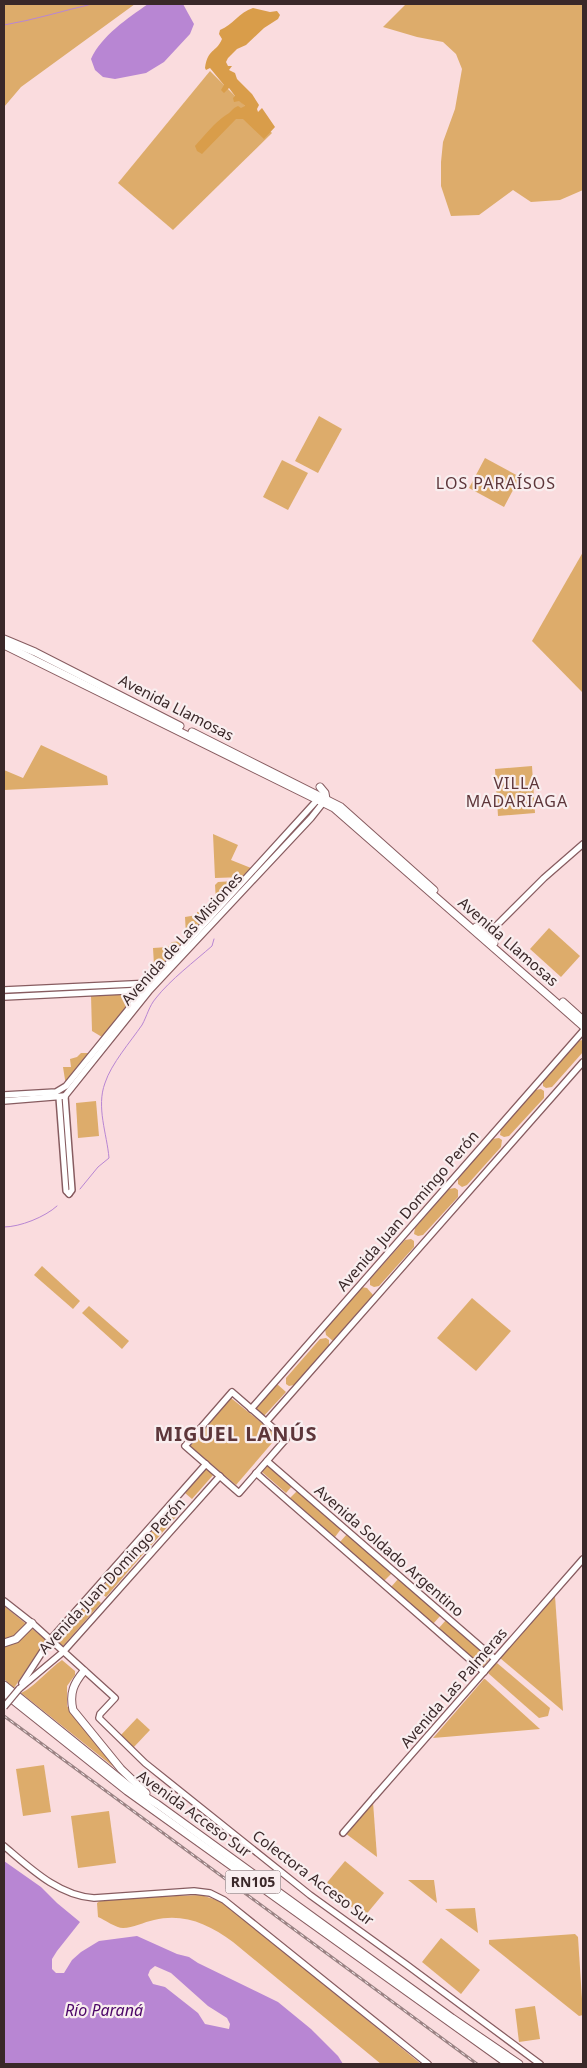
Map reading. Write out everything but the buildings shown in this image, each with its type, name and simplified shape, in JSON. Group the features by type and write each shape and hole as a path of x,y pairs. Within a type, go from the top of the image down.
{"highway":[{"name":"Avenida Llamosas","path":"4,639 35,652 321,799 334,808 583,1026"},
{"path":"4,644 321,799 325,793 320,787"},
{"name":"Avenida Llamosas","path":"321,799 336,804 349,813 583,1020"},
{"path":"4,1643 16,1639 32,1623"},
{"path":"84,1670 73,1686 71,1694 73,1710 76,1716 121,1768 157,1804"},
{"name":"Avenida Acceso Sur","path":"4,1685 130,1787 157,1804 519,2064"},
{"name":"Avenida Acceso Sur","path":"4,1693 127,1791 508,2064"}],"main road":[{"name":"Avenida de Las Misiones","path":"62,1089 247,875 321,799"},
{"path":"486,936 544,878 583,844"},
{"path":"4,990 155,982"},
{"name":"Avenida de Las Misiones","path":"62,1097 147,990"},
{"path":"4,997 147,990"},
{"name":"Avenida Juan Domingo Perón","path":"251,1409 583,1031"},
{"path":"266,1422 583,1062"},
{"path":"4,1095 56,1092 62,1089 62,1097 4,1101"},
{"path":"232,1392 251,1409 286,1439 239,1493 185,1446 232,1392"},
{"name":"Avenida Soldado Argentino","path":"267,1461 495,1659"},
{"name":"Avenida Juan Domingo Perón","path":"4,1707 19,1689 50,1640 206,1464"},
{"name":"Avenida Soldado Argentino","path":"256,1473 484,1672"},
{"name":"Avenida Juan Domingo Perón","path":"19,1689 63,1652 220,1476"},
{"name":"Avenida Las Palmeras","path":"375,1796 583,1559"},
{"path":"4,1601 32,1623 84,1670"},
{"name":"Colectora Acceso Sur","path":"84,1670 115,1698 100,1714 99,1718 145,1763 310,1895 400,1959 540,2064"},
{"path":"4,1846 54,1884 79,1896 94,1898 194,1891 210,1893 224,1900 428,2064"}],"street":[{"path":"62,1097 72,1190 69,1194 66,1190 62,1097"},
{"name":"Avenida Las Palmeras","path":"343,1833 375,1796"}],"shaded area":[{"path":"4,4 135,4 21,87 4,107"},
{"path":"406,4 583,4 583,190 560,200 531,202 513,190 479,215 451,216 441,186 441,162 443,142 455,109 462,69 456,54 443,42 383,27"},
{"path":"253,8 270,12 277,11 280,15 278,19 264,28 246,45 237,49 226,62 228,66 232,66 229,70 235,73 237,79 252,94 259,105 258,112 262,108 275,127 264,139 243,119 236,119 202,154 197,151 195,146 218,121 234,108 245,106 239,101 234,102 233,98 235,96 229,88 224,93 221,90 224,85 210,68 206,70 206,62 222,39 219,34 220,30 244,12"},
{"path":"210,71 272,133 173,230 118,183"},
{"path":"319,416 342,429 318,473 295,461"},
{"path":"485,458 520,477 504,507 469,488"},
{"path":"282,460 308,473 288,510 263,497"},
{"path":"583,552 583,693 532,641"},
{"path":"41,745 107,776 108,785 4,790 4,770 23,778"},
{"path":"532,766 535,813 498,816 495,769"},
{"path":"213,834 238,845 231,860 251,868 244,877 215,878"},
{"path":"235,881 236,885 218,903 216,901 215,885 218,882"},
{"path":"212,911 189,936 186,935 185,917 197,915 197,912"},
{"path":"549,928 580,956 561,977 530,949"},
{"path":"183,941 160,968 154,965 153,948 168,947 172,942"},
{"path":"125,991 129,998 128,1005 102,1037 92,1031 91,995"},
{"path":"583,1040 583,1052 552,1087 546,1088 543,1086 543,1080 577,1041"},
{"path":"81,1053 88,1053 88,1055 66,1086 63,1067 71,1067 70,1059 77,1057"},
{"path":"541,1089 544,1091 544,1098 509,1136 504,1137 500,1135 501,1129 535,1090"},
{"path":"96,1101 99,1136 78,1138 76,1103"},
{"path":"499,1138 502,1140 501,1147 467,1185 462,1187 458,1184 458,1179 492,1139"},
{"path":"455,1188 458,1190 458,1197 423,1235 418,1236 414,1234 415,1228 449,1189"},
{"path":"411,1239 414,1241 414,1247 379,1286 374,1287 370,1285 370,1279 405,1240"},
{"path":"42,1266 80,1301 73,1309 34,1275"},
{"path":"361,1287 367,1288 373,1295 372,1299 336,1340 333,1341 326,1335 325,1329"},
{"path":"472,1298 511,1331 476,1371 437,1338"},
{"path":"89,1306 129,1341 122,1349 82,1313"},
{"path":"326,1338 329,1340 329,1347 294,1385 289,1386 286,1384 286,1378 320,1339"},
{"path":"277,1384 286,1392 263,1417 254,1409"},
{"path":"231,1398 278,1436 236,1485 190,1446"},
{"path":"268,1465 292,1486 286,1493 262,1472"},
{"path":"207,1468 214,1474 192,1499 185,1493"},
{"path":"297,1491 341,1529 335,1537 290,1498"},
{"path":"180,1498 187,1504 149,1548 142,1542"},
{"path":"347,1534 392,1573 384,1581 340,1542"},
{"path":"137,1547 144,1553 106,1597 99,1591"},
{"path":"399,1578 441,1615 433,1624 391,1587"},
{"path":"93,1596 101,1603 62,1647 54,1640"},
{"path":"555,1596 563,1711 500,1658"},
{"path":"4,1606 46,1640 14,1688 4,1679"},
{"path":"447,1619 491,1657 483,1667 438,1629"},
{"path":"62,1660 75,1671 75,1675 67,1686 67,1706 115,1768 21,1693"},
{"path":"497,1663 550,1708 548,1716 539,1718 488,1673 491,1666"},
{"path":"484,1679 540,1729 433,1738"},
{"path":"137,1718 150,1730 133,1748 120,1736"},
{"path":"44,1765 51,1812 23,1816 16,1769"},
{"path":"373,1802 377,1857 345,1833"},
{"path":"109,1811 116,1863 78,1868 71,1816"},
{"path":"345,1861 384,1893 364,1917 325,1885"},
{"path":"408,1880 434,1880 437,1903"},
{"path":"201,1895 223,1902 421,2064 381,2064 233,1942 205,1925 186,1919 165,1918 120,1928 98,1917 97,1903 103,1899"},
{"path":"475,1908 478,1933 445,1909"},
{"path":"575,1934 578,1937 583,2015 579,2016 489,1944 489,1940"},
{"path":"441,1938 480,1970 461,1994 422,1962"},
{"path":"535,2006 540,2039 519,2042 515,2009"}],"water":[{"path":"148,4 183,4 194,24 190,34 164,62 146,73 115,79 103,77 95,70 91,59 96,50 108,35"},
{"name":"Río Paraná","path":"4,1861 41,1887 80,1922 52,1959 52,1969 56,1973 64,1973 72,1960 99,1941 137,1936 177,1954 189,1957 278,2002 311,2029 338,2056 343,2064 4,2064","holes":["155,1966 171,1973 208,2006 227,2018 230,2024 229,2029 205,2024 198,2013 165,1987 153,1984 148,1975"]}],"waterway":[{"path":"4,25 92,4"},
{"path":"80,1189 98,1167 109,1158 102,1101 105,1083 112,1068 142,1025 156,998 175,978 212,946 214,939"},
{"path":"4,1227 32,1221 57,1206"}],"railway":[{"path":"4,1716 477,2064"}],"district":[{"name":"LOS PARAÍSOS","path":"496,483"},
{"name":"VILLA MADARIAGA","path":"517,792"},
{"name":"MIGUEL LANÚS","path":"236,1434"}]}
